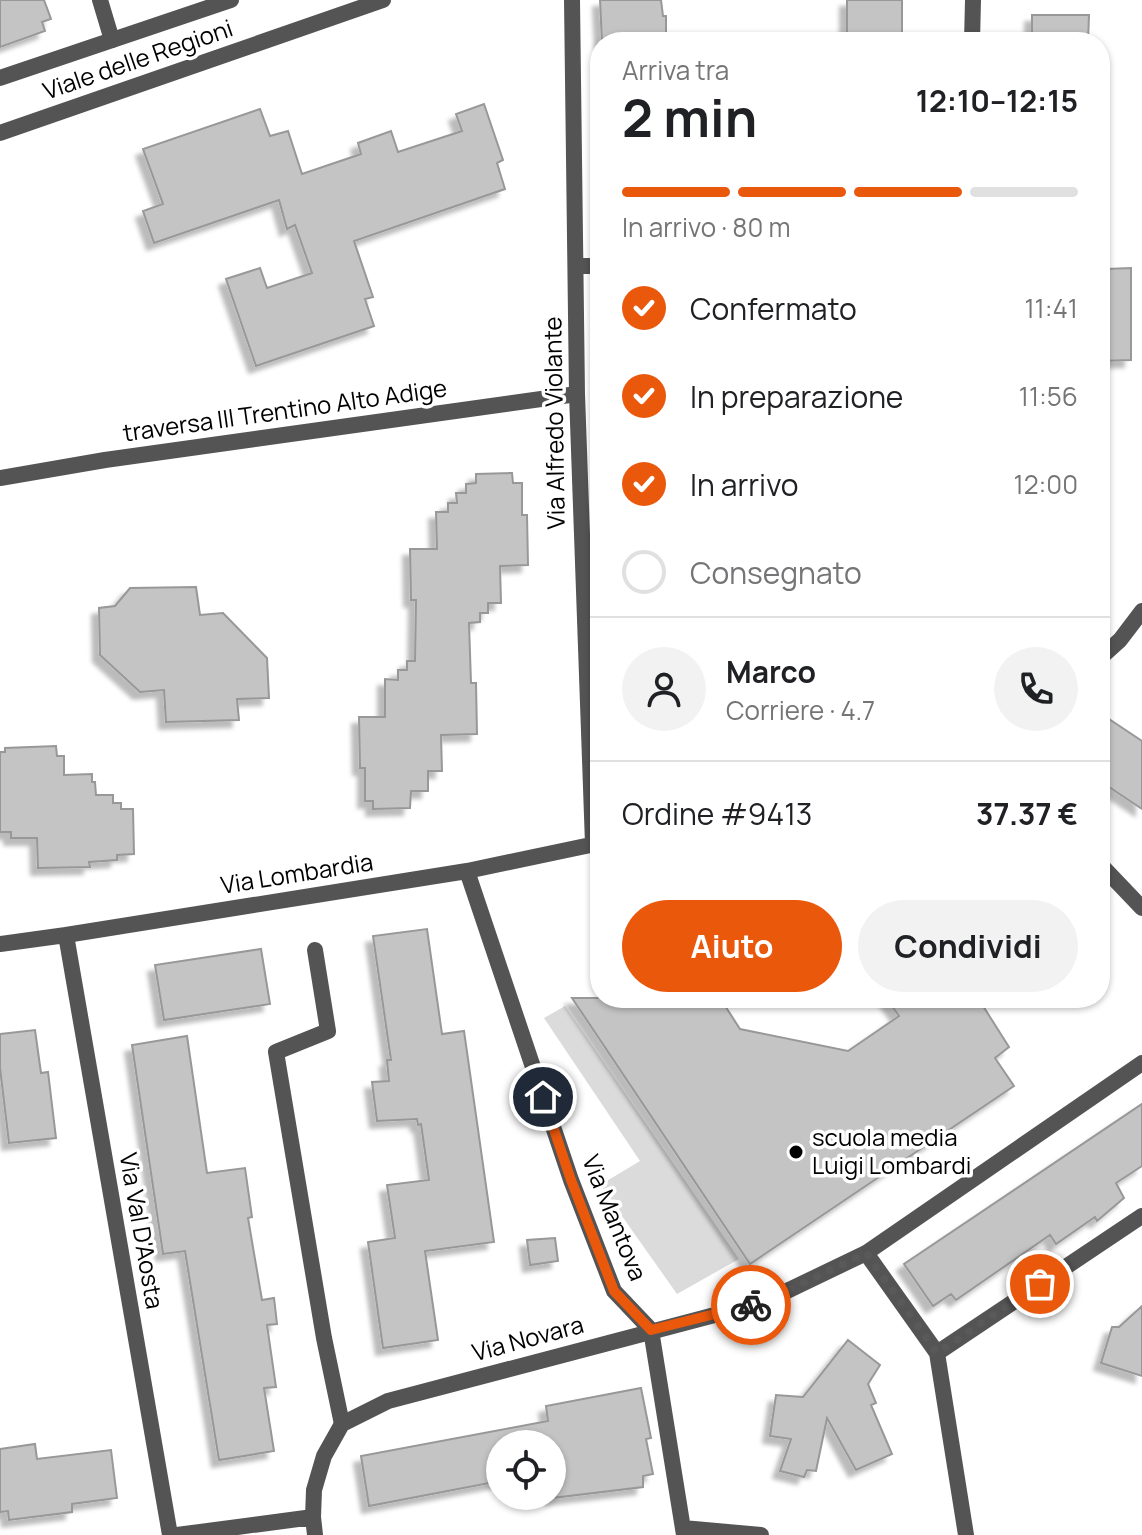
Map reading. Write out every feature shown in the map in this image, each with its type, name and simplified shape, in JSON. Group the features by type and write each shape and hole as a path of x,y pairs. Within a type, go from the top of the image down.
{"street":[{"path":"100,0 112,40"},
{"name":"Viale delle Regioni","path":"0,78 231,0"},
{"name":"Viale delle Regioni","path":"0,133 383,0"},
{"name":"Via Alfredo Violante","path":"572,0 577,394 590,702"},
{"path":"972,32 973,0"},
{"path":"576,266 590,266"},
{"name":"traversa III Trentino Alto Adige","path":"0,478 105,460 577,394"},
{"path":"1110,649 1142,611"},
{"name":"Via Lombardia","path":"0,944 467,871 590,845"},
{"name":"Via Mantova","path":"467,871 571,1180 614,1291 651,1330"},
{"path":"1110,874 1140,904"},
{"name":"Via Val D'Aosta","path":"66,935 170,1535"},
{"path":"315,950 328,1031 276,1052 324,1338 342,1424 324,1456 314,1490 315,1535"},
{"name":"Via Novara","path":"342,1424 388,1401 764,1302 866,1253 1142,1063"},
{"path":"937,1353 1142,1216"},
{"path":"866,1253 937,1353 966,1535"},
{"path":"651,1330 684,1532 761,1535"},
{"path":"177,1535 313,1517"}],"shaded area":[{"path":"565,1006 739,1259 677,1294 600,1185 640,1161 544,1018"}],"building":[{"path":"0,0 44,0 51,19 42,22 45,31 0,47"},
{"path":"600,0 661,0 663,16 666,16 666,32 602,32"},
{"path":"847,0 902,0 902,32 847,32"},
{"path":"1032,15 1089,15 1088,32 1032,32"},
{"path":"484,104 503,160 497,163 505,189 354,241 373,297 365,299 374,326 256,366 226,279 260,268 267,288 312,273 295,225 287,229 279,200 154,243 143,211 163,204 143,149 260,109 270,136 288,131 302,174 361,154 358,143 391,131 398,152 462,131 456,114"},
{"path":"1131,268 1131,360 1110,361 1110,269"},
{"path":"512,473 513,483 522,483 522,515 527,515 528,565 500,566 501,603 488,603 488,613 480,613 480,622 469,623 471,683 476,683 477,734 441,735 442,771 428,771 428,791 411,791 410,808 373,809 373,801 365,801 365,768 360,768 359,717 385,717 385,679 398,680 398,670 407,670 407,661 415,661 416,600 411,600 410,549 437,549 436,512 448,512 448,503 457,503 456,493 466,493 466,484 476,483 476,474"},
{"path":"196,587 200,615 223,613 267,658 269,698 237,699 239,720 166,722 164,690 140,692 100,655 99,608 115,606 130,588"},
{"path":"1110,720 1142,741 1142,809 1110,788"},
{"path":"56,746 57,756 64,756 64,775 92,774 96,795 113,795 113,803 121,803 121,809 133,809 134,854 117,855 117,860 89,862 90,867 38,868 37,838 11,838 11,832 0,832 0,752 5,752 5,748"},
{"path":"427,929 442,1034 464,1031 494,1242 425,1251 438,1340 383,1348 368,1242 395,1238 387,1185 429,1180 421,1124 418,1125 417,1119 377,1121 372,1082 389,1081 387,1060 391,1060 373,936"},
{"path":"261,949 270,1004 164,1020 155,965"},
{"name":"scuola media Luigi Lombardi","path":"572,998 590,998 590,1008 726,1008 740,1029 848,1051 899,1016 893,1008 984,1008 1009,1047 995,1058 1014,1086 750,1264"},
{"path":"35,1030 41,1073 48,1072 56,1138 9,1143 0,1068 0,1034"},
{"path":"187,1036 207,1173 245,1168 252,1217 248,1218 262,1300 274,1298 277,1324 267,1325 276,1387 264,1388 274,1451 219,1460 185,1251 163,1254 132,1045"},
{"path":"1142,1104 1142,1166 1116,1183 1124,1198 1097,1221 1095,1217 1056,1244 1050,1235 956,1300 951,1294 933,1306 904,1264"},
{"path":"555,1238 558,1261 530,1265 527,1240"},
{"path":"1142,1306 1142,1376 1101,1363 1112,1327 1119,1327"},
{"path":"848,1340 880,1365 868,1384 876,1403 871,1405 892,1454 856,1470 827,1418 816,1471 807,1470 804,1477 780,1471 791,1439 770,1436 776,1395 803,1397"},
{"path":"641,1388 651,1438 646,1439 653,1474 643,1476 643,1487 566,1496 566,1430 500,1430 548,1421 546,1406"},
{"path":"486,1433 486,1484 369,1506 361,1456"},
{"path":"35,1444 37,1459 111,1450 117,1498 72,1504 72,1512 9,1520 8,1511 0,1512 0,1449"}],"way so far":[{"path":"751,1305 764,1302 866,1253 937,1353 1040,1284"}],"place":[{"name":"scuola media Luigi Lombardi","path":"796,1152"}],"route":[{"path":"543,1097 614,1291 651,1330 751,1305"}]}
